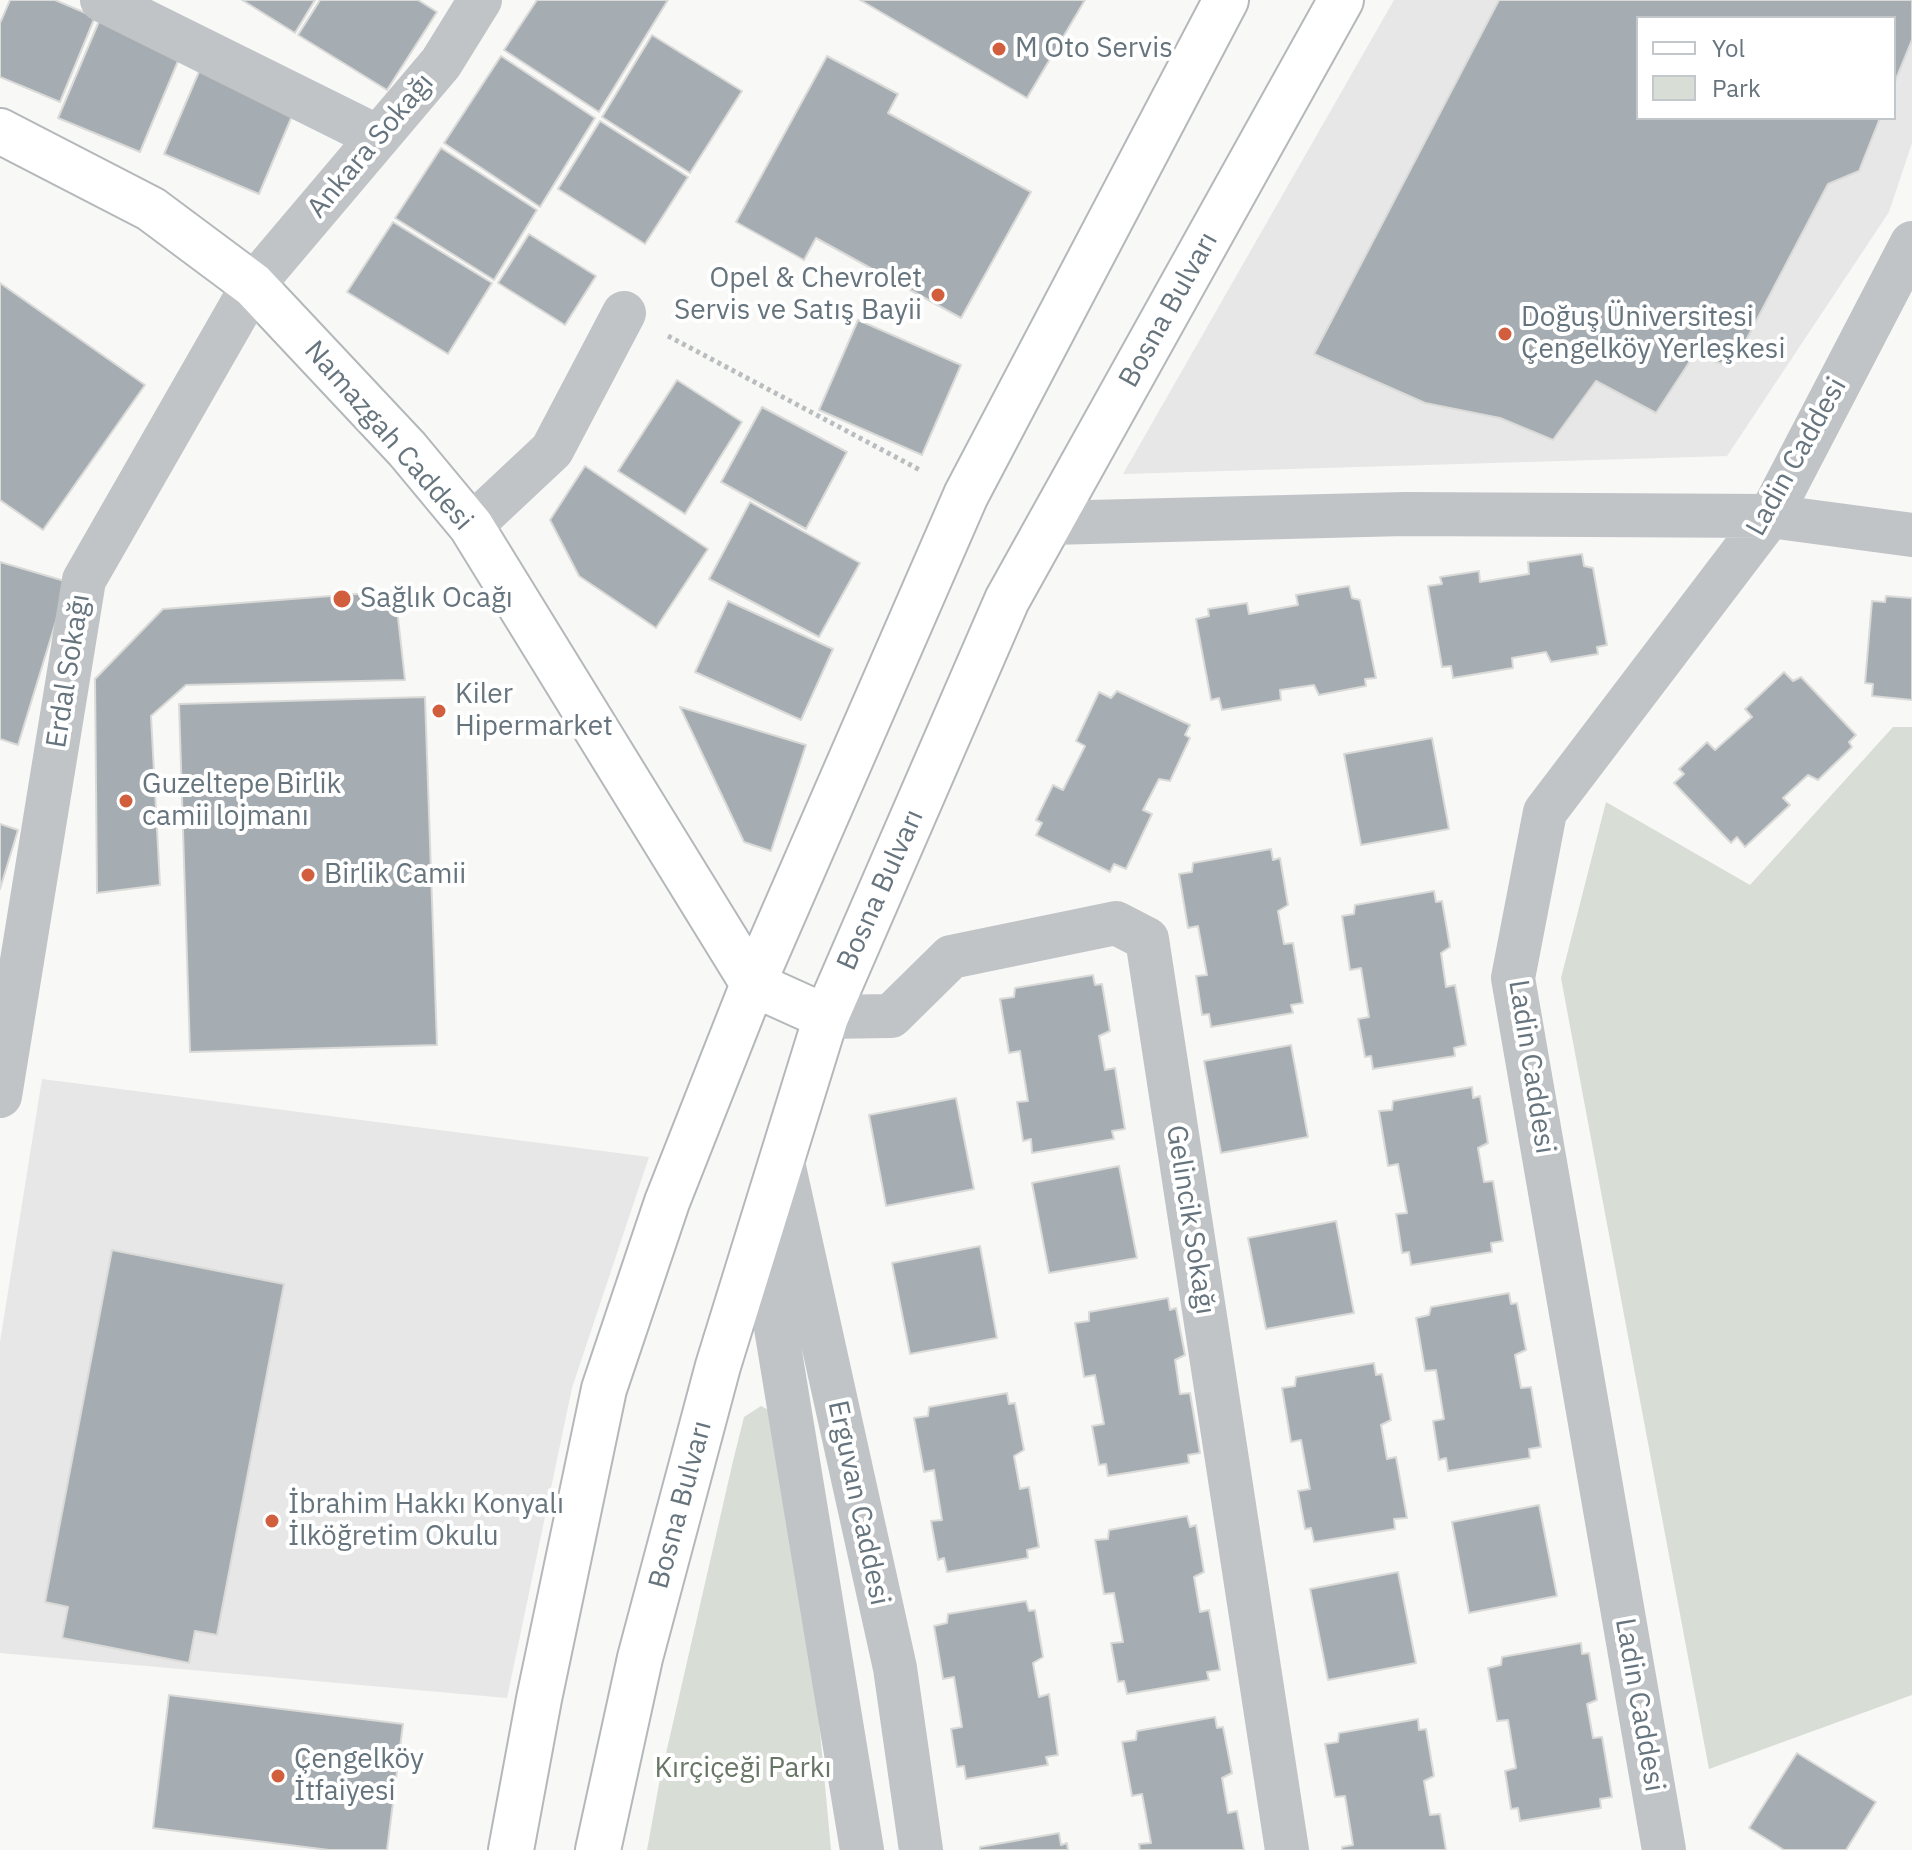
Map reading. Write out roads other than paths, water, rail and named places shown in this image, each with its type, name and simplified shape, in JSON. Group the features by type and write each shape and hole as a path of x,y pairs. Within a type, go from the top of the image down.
{"main road":[{"path":"511,1850 539,1699 604,1389 667,1202 753,984 966,495 1226,0"},
{"name":"Bosna Bulvarı","path":"598,1850 640,1658 718,1366 826,1017 1007,600 1341,0"},
{"name":"Namazgah Caddesi","path":"0,131 151,209 253,285 407,449 471,526 753,984"},
{"path":"753,984 826,1017"}],"street":[{"path":"102,0 378,137"},
{"name":"Ankara Sokağı","path":"253,285 441,63 480,0"},
{"name":"Ladin Caddesi","path":"1664,1850 1513,978 1545,812 1770,516 1912,243"},
{"name":"Erdal Sokağı","path":"0,1096 84,580 253,285"},
{"path":"471,526 552,450 624,313"},
{"path":"1050,523 1405,514 1770,516 1912,535"},
{"name":"Gelincik Sokağı","path":"826,1017 891,1016 951,957 1116,923 1147,939 1287,1850"},
{"name":"Erguvan Caddesi","path":"782,1158 895,1668 921,1850"},
{"path":"760,1231 862,1850"}],"place":[{"name":"M Oto Servis","path":"999,49"},
{"name":"Opel & Chevrolet Servis ve Satış Bayii","path":"938,295"},
{"name":"Doğuş Üniversitesi Çengelköy Yerleşkesi","path":"1505,334"},
{"name":"Sağlık Ocağı","path":"342,599"},
{"name":"Kiler Hipermarket","path":"439,711"},
{"name":"Guzeltepe Birlik camii lojmanı","path":"126,801"},
{"name":"Birlik Camii","path":"308,875"},
{"name":"İbrahim Hakkı Konyalı İlköğretim Okulu","path":"272,1521"},
{"name":"Çengelköy İtfaiyesi","path":"278,1776"}],"park label":[{"name":"Kırçiçeği Parkı","path":"743,1769"}]}
